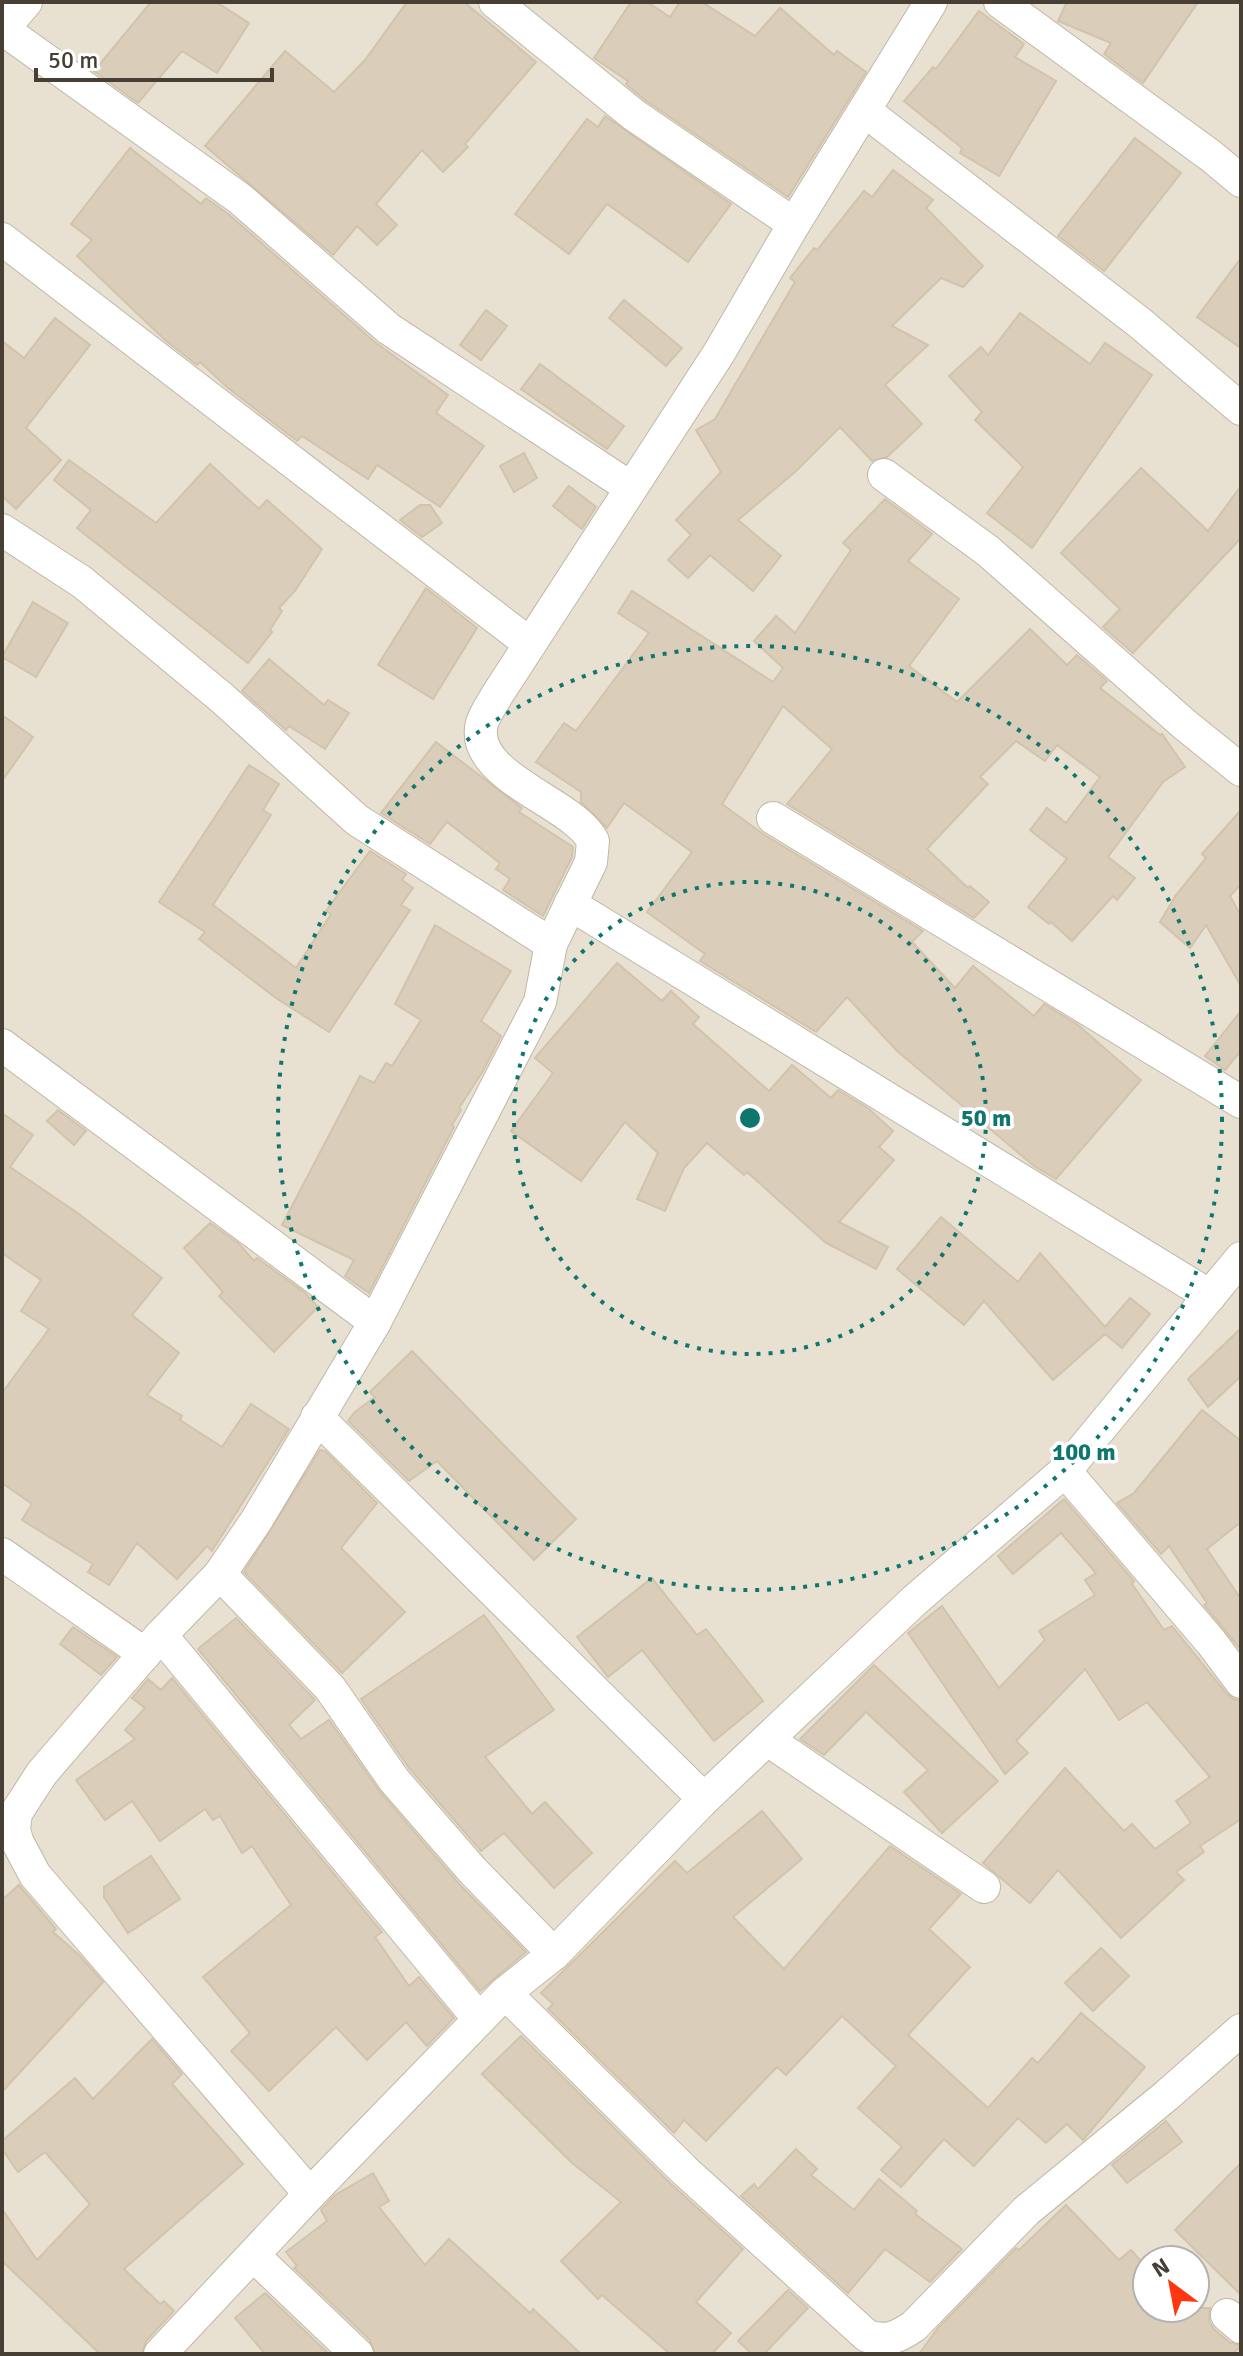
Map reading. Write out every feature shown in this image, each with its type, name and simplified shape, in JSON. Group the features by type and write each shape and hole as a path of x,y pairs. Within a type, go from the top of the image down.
{"street":[{"path":"26,2 3,30 239,198 389,329 631,488"},
{"path":"495,2 634,115 794,224"},
{"path":"310,2194 35,1875 17,1841 14,1829 16,1813 42,1773 153,1644 220,1574 256,1521 375,1322 540,1002 551,944 591,862 594,849 589,833 496,765 488,754 482,723 497,695 719,353 794,224 931,2"},
{"path":"1000,2 1241,181"},
{"path":"865,111 1140,323 1241,409"},
{"path":"2,239 530,644"},
{"path":"884,475 988,551 1184,724 1241,770"},
{"path":"2,530 82,582 222,698 357,820 551,944"},
{"path":"773,818 1241,1102"},
{"path":"570,904 1210,1296"},
{"path":"2,1045 375,1322"},
{"path":"160,2354 505,1993 554,1954 704,1799 915,1600 1065,1471 1241,1258"},
{"path":"317,1417 704,1799"},
{"path":"1065,1471 1211,1642 1241,1682"},
{"path":"2,1554 153,1644 479,2019"},
{"path":"220,1574 330,1688 394,1780 473,1871 554,1954"},
{"path":"768,1740 984,1887"},
{"path":"505,1993 706,2190 867,2336 886,2340 902,2335 914,2326 1026,2211 1241,2030"},
{"path":"253,2255 357,2354"}],"shaded area":[{"path":"2,2 1241,2 1241,2354 2,2354"}],"building":[{"path":"151,2 216,2 249,23 217,73 182,51 138,103 94,71"},
{"path":"407,2 464,2 536,62 465,144 468,147 443,172 422,150 376,204 397,225 377,245 357,226 333,255 205,146 285,51 334,92 365,60"},
{"path":"631,2 647,2 670,17 680,2 702,2 755,36 780,8 834,55 837,51 866,72 788,197 645,100 626,84 628,81 594,58"},
{"path":"1067,2 1198,2 1143,83 1104,54 1111,43 1058,21"},
{"path":"979,11 1024,44 1015,57 1056,81 999,176 960,153 962,148 904,101 933,67 936,69"},
{"path":"605,116 731,204 688,262 607,204 569,254 515,214 587,119 598,127"},
{"path":"1135,138 1181,173 1104,271 1058,236"},
{"path":"130,148 201,204 206,198 227,213 376,343 448,395 436,413 484,446 440,507 377,465 368,479 302,436 297,441 228,388 200,362 197,365 165,340 77,256 92,240 71,224"},
{"path":"893,170 933,200 926,208 983,266 963,287 941,278 892,326 928,345 885,385 922,424 887,457 872,461 840,427 795,472 738,520 781,556 753,591 710,555 688,578 668,560 691,535 676,520 721,472 696,430 715,419 795,282 790,278 814,248 817,250 864,191 872,197"},
{"path":"1241,258 1241,348 1197,317"},
{"path":"624,300 682,348 666,366 609,318"},
{"path":"486,310 507,326 481,360 460,345"},
{"path":"1020,313 1090,364 1105,343 1152,375 1032,548 987,513 1023,467 975,420 982,412 949,376 981,347 988,355"},
{"path":"55,318 90,345 26,428 61,460 16,509 2,496 2,341 24,358"},
{"path":"540,364 624,426 607,449 521,389"},
{"path":"524,453 537,478 514,492 500,466"},
{"path":"69,460 156,523 210,464 259,509 267,500 322,549 295,591 279,608 282,611 270,630 272,632 248,663 77,528 91,510 54,480"},
{"path":"1141,468 1208,531 1241,486 1241,538 1133,653 1103,627 1120,609 1061,553"},
{"path":"569,486 596,507 582,529 553,506"},
{"path":"885,499 932,534 908,561 959,599 909,666 957,702 1030,629 1067,665 1077,655 1107,681 1100,688 1162,734 1185,767 1163,782 1108,857 1135,878 1117,900 1113,896 1072,941 1028,907 1067,859 1030,830 1047,808 1066,823 1100,777 1057,745 1045,761 1016,741 980,777 988,784 927,849 968,888 970,886 989,902 974,918 787,804 832,749 783,706 722,804 763,834 923,931 912,942 955,988 973,966 1034,1016 1044,1004 1078,1025 1141,1080 1056,1179 1034,1166 897,1051 847,997 816,1032 700,961 705,954 647,912 692,852 624,803 607,828 581,802 581,792 536,762 564,723 576,731 649,633 618,613 632,591 773,682 783,668 754,641 776,616 795,633 851,550 843,543"},
{"path":"420,505 430,505 442,523 422,537 400,520"},
{"path":"426,588 477,628 433,699 378,665"},
{"path":"33,602 68,623 36,677 2,657"},
{"path":"269,659 324,705 328,700 349,713 325,749 289,726 286,730 242,691"},
{"path":"2,715 33,737 2,781"},
{"path":"436,742 522,808 519,812 573,847 572,857 543,916 503,890 510,879 496,869 500,863 447,822 430,844 381,813"},
{"path":"249,765 279,784 263,810 271,815 213,905 296,968 331,914 326,911 370,851 406,874 402,880 413,888 401,905 410,910 329,1032 276,998 199,939 205,932 159,902"},
{"path":"1241,810 1241,884 1230,896 1241,916 1241,986 1206,925 1190,948 1160,922 1176,895 1206,858 1202,854"},
{"path":"435,925 511,971 481,1021 501,1036 459,1108 461,1110 452,1125 454,1127 369,1293 345,1276 354,1260 282,1225 360,1076 374,1083 386,1063 392,1066 421,1020 395,1004"},
{"path":"617,963 662,1001 671,991 699,1017 693,1024 769,1091 792,1065 831,1098 838,1090 869,1109 893,1131 879,1147 894,1160 839,1222 888,1247 876,1269 826,1243 747,1172 744,1175 707,1143 684,1168 665,1211 637,1199 658,1153 625,1122 581,1181 511,1131 553,1073 535,1058"},
{"path":"1241,1011 1241,1051 1225,1070 1205,1056"},
{"path":"58,1110 86,1131 74,1145 47,1121"},
{"path":"2,1113 33,1135 10,1167 79,1214 162,1278 132,1315 179,1353 147,1395 182,1416 180,1420 222,1447 251,1404 289,1429 212,1551 207,1546 177,1579 137,1543 109,1585 88,1572 93,1564 22,1520 32,1504 2,1483 2,1393 49,1329 21,1311 41,1280 2,1253"},
{"path":"941,1217 1018,1282 1040,1253 1105,1327 1130,1298 1150,1314 1122,1348 1105,1334 1053,1380 984,1301 964,1325 897,1269"},
{"path":"210,1223 239,1244 254,1261 257,1258 305,1293 318,1307 274,1352 219,1296 223,1292 184,1248"},
{"path":"1241,1328 1241,1376 1208,1407 1188,1379"},
{"path":"412,1351 576,1519 534,1560 437,1461 409,1481 348,1421 375,1397 370,1392"},
{"path":"1202,1410 1241,1441 1241,1522 1207,1549 1241,1599 1241,1650 1204,1605 1207,1603 1169,1546 1161,1554 1117,1503 1134,1493"},
{"path":"320,1450 325,1451 377,1503 341,1548 405,1612 342,1673 244,1572"},
{"path":"1064,1499 1134,1581 1132,1584 1164,1630 1172,1626 1226,1693 1241,1701 1241,1819 1200,1846 1204,1852 1176,1872 1184,1880 1121,1938 1058,1870 1030,1903 983,1863 1065,1768 1124,1831 1132,1824 1155,1849 1191,1823 1176,1801 1210,1777 1147,1702 1119,1720 1085,1669 1016,1741 1028,1753 1005,1774 908,1633 942,1606 999,1688 1045,1640 1039,1631 1095,1595 1085,1580 1096,1573 1061,1533 1013,1574 998,1556"},
{"path":"652,1578 697,1635 706,1629 763,1701 714,1741 642,1650 608,1677 577,1637"},
{"path":"484,1615 554,1710 485,1757 532,1814 545,1802 592,1853 554,1888 504,1833 481,1851 409,1768 361,1699"},
{"path":"236,1618 315,1700 289,1725 301,1739 329,1720 380,1792 459,1884 526,1952 480,1991 198,1649"},
{"path":"73,1627 117,1657 101,1675 60,1644"},
{"path":"874,1665 998,1781 942,1833 904,1792 928,1770 866,1712 824,1755 800,1739"},
{"path":"172,1678 382,1932 375,1937 409,1986 419,1977 454,2018 427,2046 406,2022 367,2060 336,2027 269,2091 231,2051 250,2033 203,1977 291,1905 252,1846 242,1853 220,1816 213,1820 205,1809 160,1841 132,1801 105,1820 76,1780 135,1739 125,1730 145,1708 132,1698 148,1679 161,1690"},
{"path":"762,1811 802,1859 733,1917 784,1969 890,1846 961,1894 929,1929 970,1967 908,2035 988,2108 1032,2058 1038,2063 1081,2013 1145,2067 1083,2140 1067,2124 1046,2143 1018,2118 974,2166 944,2139 901,2187 881,2170 902,2147 858,2108 896,2066 842,2016 786,2075 777,2067 706,2141 684,2120 674,2133 548,2009 553,2004 541,1993 675,1861 687,1873"},
{"path":"151,1856 180,1899 128,1933 104,1897 104,1887"},
{"path":"19,1885 56,1929 53,1932 103,1982 2,2092 2,1900"},
{"path":"1101,1948 1129,1976 1093,2011 1065,1983"},
{"path":"521,2036 671,2184 743,2249 696,2302 731,2333 712,2354 670,2354 602,2295 598,2299 561,2261 621,2202 571,2162 482,2074"},
{"path":"152,2039 182,2074 172,2084 243,2164 124,2269 160,2304 164,2301 174,2311 146,2341 142,2354 100,2354 2,2261 2,2209 37,2260 90,2204 45,2152 18,2172 2,2149 2,2141 75,2078 93,2099"},
{"path":"1166,2121 1182,2142 1127,2183 1112,2165"},
{"path":"796,2149 817,2169 811,2175 854,2210 879,2179 917,2211 915,2214 962,2249 930,2282 885,2249 848,2293 741,2196 754,2184 758,2189"},
{"path":"1241,2163 1241,2295 1211,2265 1211,2244 1189,2244 1175,2230"},
{"path":"373,2173 389,2201 379,2207 425,2265 449,2239 530,2313 533,2309 581,2354 375,2354 370,2340 294,2268 297,2266 286,2252 327,2221 321,2210 335,2195"},
{"path":"1066,2205 1119,2260 1131,2250 1131,2324 1211,2324 1229,2342 1241,2346 1232,2354 919,2354 938,2328 1016,2248 1019,2250"},
{"path":"788,2290 808,2308 764,2354 752,2354 738,2341"},
{"path":"265,2293 329,2354 265,2354 235,2318"}]}
